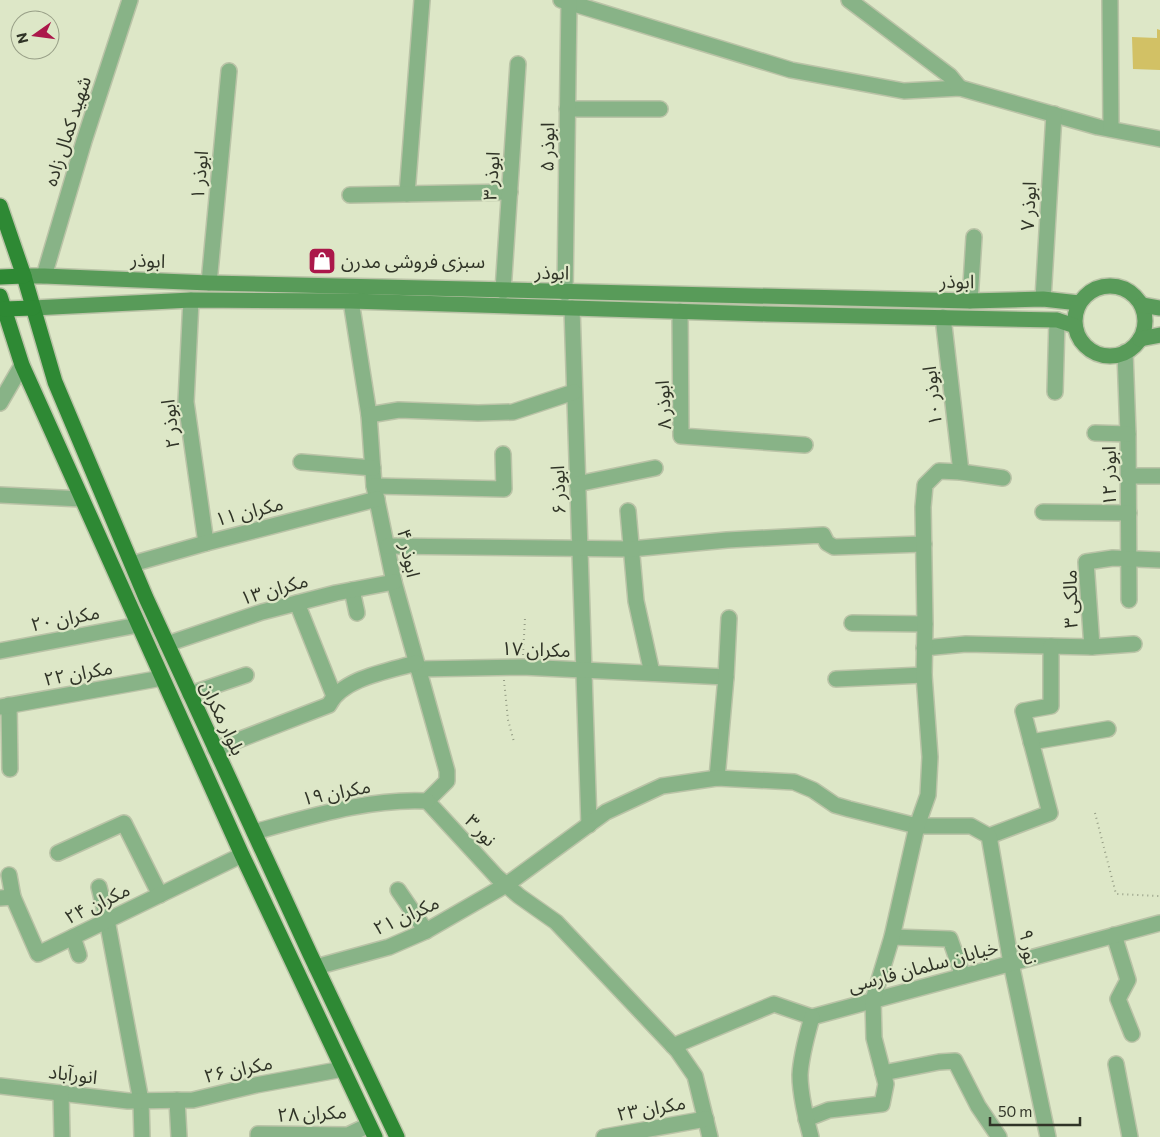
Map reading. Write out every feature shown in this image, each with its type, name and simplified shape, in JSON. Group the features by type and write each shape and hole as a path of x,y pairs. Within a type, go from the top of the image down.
{"main road":[{"path":"0,206 24,276 0,277"},
{"name":"ابوذر","path":"24,276 503,291 970,301 1042,300 1079,303"},
{"name":"بلوار مکران","path":"24,276 55,382 132,564 316,967 397,1137"},
{"path":"260,284 260,300"},
{"path":"1116,286 1127,290 1135,296 1142,306 1144,328 1140,340 1132,349 1109,356 1097,353 1086,347 1079,337 1075,326 1075,313 1079,303 1095,289 1116,286"},
{"name":"ابوذر","path":"33,308 191,300 350,301 1057,320 1075,326"},
{"path":"33,308 1,305 22,365 138,625 242,855 372,1131"},
{"path":"1142,306 1160,308"},
{"path":"1140,340 1160,335"}],"street":[{"name":"شهید کمال زاده","path":"44,276 78,160 130,0"},
{"path":"407,194 422,0"},
{"path":"566,0 791,70 904,91 960,88 1111,129 1160,139"},
{"name":"ابوذر ۵","path":"565,292 566,0"},
{"path":"848,0 950,76 960,88"},
{"path":"1110,0 1111,129"},
{"name":"ابوذر ۳","path":"503,291 518,64"},
{"name":"ابوذر ۱","path":"209,283 229,71"},
{"path":"567,109 660,109"},
{"name":"ابوذر ۷","path":"1042,300 1054,114"},
{"path":"350,195 510,192"},
{"path":"970,301 974,237"},
{"name":"ابوذر ۲","path":"191,300 186,402 206,543"},
{"name":"ابوذر ۴","path":"350,301 369,415 375,493 388,546 394,582 447,771 447,781 427,802"},
{"name":"ابوذر ۶","path":"572,308 589,825"},
{"name":"ابوذر ۸","path":"680,311 682,436 805,445"},
{"name":"ابوذر ۱۰","path":"943,317 961,472"},
{"path":"1055,392 1057,320"},
{"name":"ابوذر ۱۲","path":"1125,352 1129,476 1129,600"},
{"path":"0,403 22,365"},
{"path":"369,415 399,410 478,413 512,412 574,392"},
{"path":"1095,433 1128,434"},
{"name":"مکران ۱۱","path":"132,564 375,493 504,489 503,454"},
{"path":"301,462 373,468"},
{"path":"578,484 655,468"},
{"path":"806,1119 829,1110 882,1104 886,1084 874,1038 873,1000 892,937 917,826 928,795 930,757 924,675 923,507 925,485 939,471 1003,478"},
{"path":"1129,476 1160,476"},
{"path":"0,495 82,499"},
{"path":"628,511 636,601 652,674"},
{"path":"1043,512 1129,513"},
{"path":"388,546 631,549 727,540 824,535 827,543 834,546 924,544"},
{"name":"مالکی ۳","path":"1092,647 1086,562 1113,558 1160,560"},
{"name":"مکران ۱۳","path":"167,644 262,612 352,590 394,582"},
{"path":"352,590 357,614"},
{"path":"297,603 334,696"},
{"path":"717,778 730,618"},
{"path":"852,623 925,624"},
{"name":"مکران ۲۰","path":"0,651 138,625"},
{"path":"924,648 966,644 1092,647 1134,644"},
{"path":"917,826 971,826 989,836 1050,812 1023,711 1051,706 1051,646"},
{"name":"مکران ۱۷","path":"216,749 329,705 334,696 360,679 417,666 522,667 726,676"},
{"path":"190,694 246,675"},
{"path":"836,679 924,675"},
{"name":"مکران ۲۲","path":"4,706 162,678"},
{"path":"4,706 10,769"},
{"path":"1031,742 1108,729"},
{"name":"مکران ۲۱","path":"316,967 388,947 426,931 506,885 606,812 662,786 717,778 794,782 813,790 835,805 917,826"},
{"name":"مکران ۱۹","path":"254,832 322,813 402,800 427,802"},
{"name":"نور ۳","path":"427,802 506,885 556,922 673,1046 695,1076 710,1137"},
{"path":"58,853 124,823 160,895"},
{"name":"نور ۹","path":"989,836 1011,963 1048,1137"},
{"name":"مکران ۲۴","path":"7,898 38,954 242,855"},
{"path":"7,898 9,875"},
{"path":"99,887 141,1101 142,1137"},
{"path":"398,890 426,931"},
{"name":"خیابان سلمان فارسی","path":"812,1017 1160,923"},
{"path":"1114,935 1128,980 1118,999 1132,1034"},
{"path":"73,937 78,955"},
{"path":"892,937 950,940 963,976"},
{"path":"673,1046 774,1004 812,1017 800,1075 806,1119 811,1137"},
{"path":"883,1073 939,1062 955,1062 978,1106 999,1137"},
{"path":"1116,1064 1130,1137"},
{"name":"مکران ۲۶","path":"141,1101 192,1100 256,1085 343,1069"},
{"name":"انورآباد","path":"0,1086 141,1101"},
{"path":"61,1093 62,1137"},
{"path":"177,1100 179,1137"},
{"name":"مکران ۲۳","path":"604,1137 706,1119"},
{"name":"مکران ۲۸","path":"258,1137 258,1134 348,1135 372,1131"}],"path":[{"path":"522,667 525,618"},
{"path":"502,668 508,720 514,742"},
{"path":"1095,814 1116,894 1160,896"}],"building":[{"path":"1157,29 1160,30 1160,70 1133,69 1132,37 1157,38"}],"place":[{"name":"سبزی فروشی مدرن","path":"322,261"}]}
